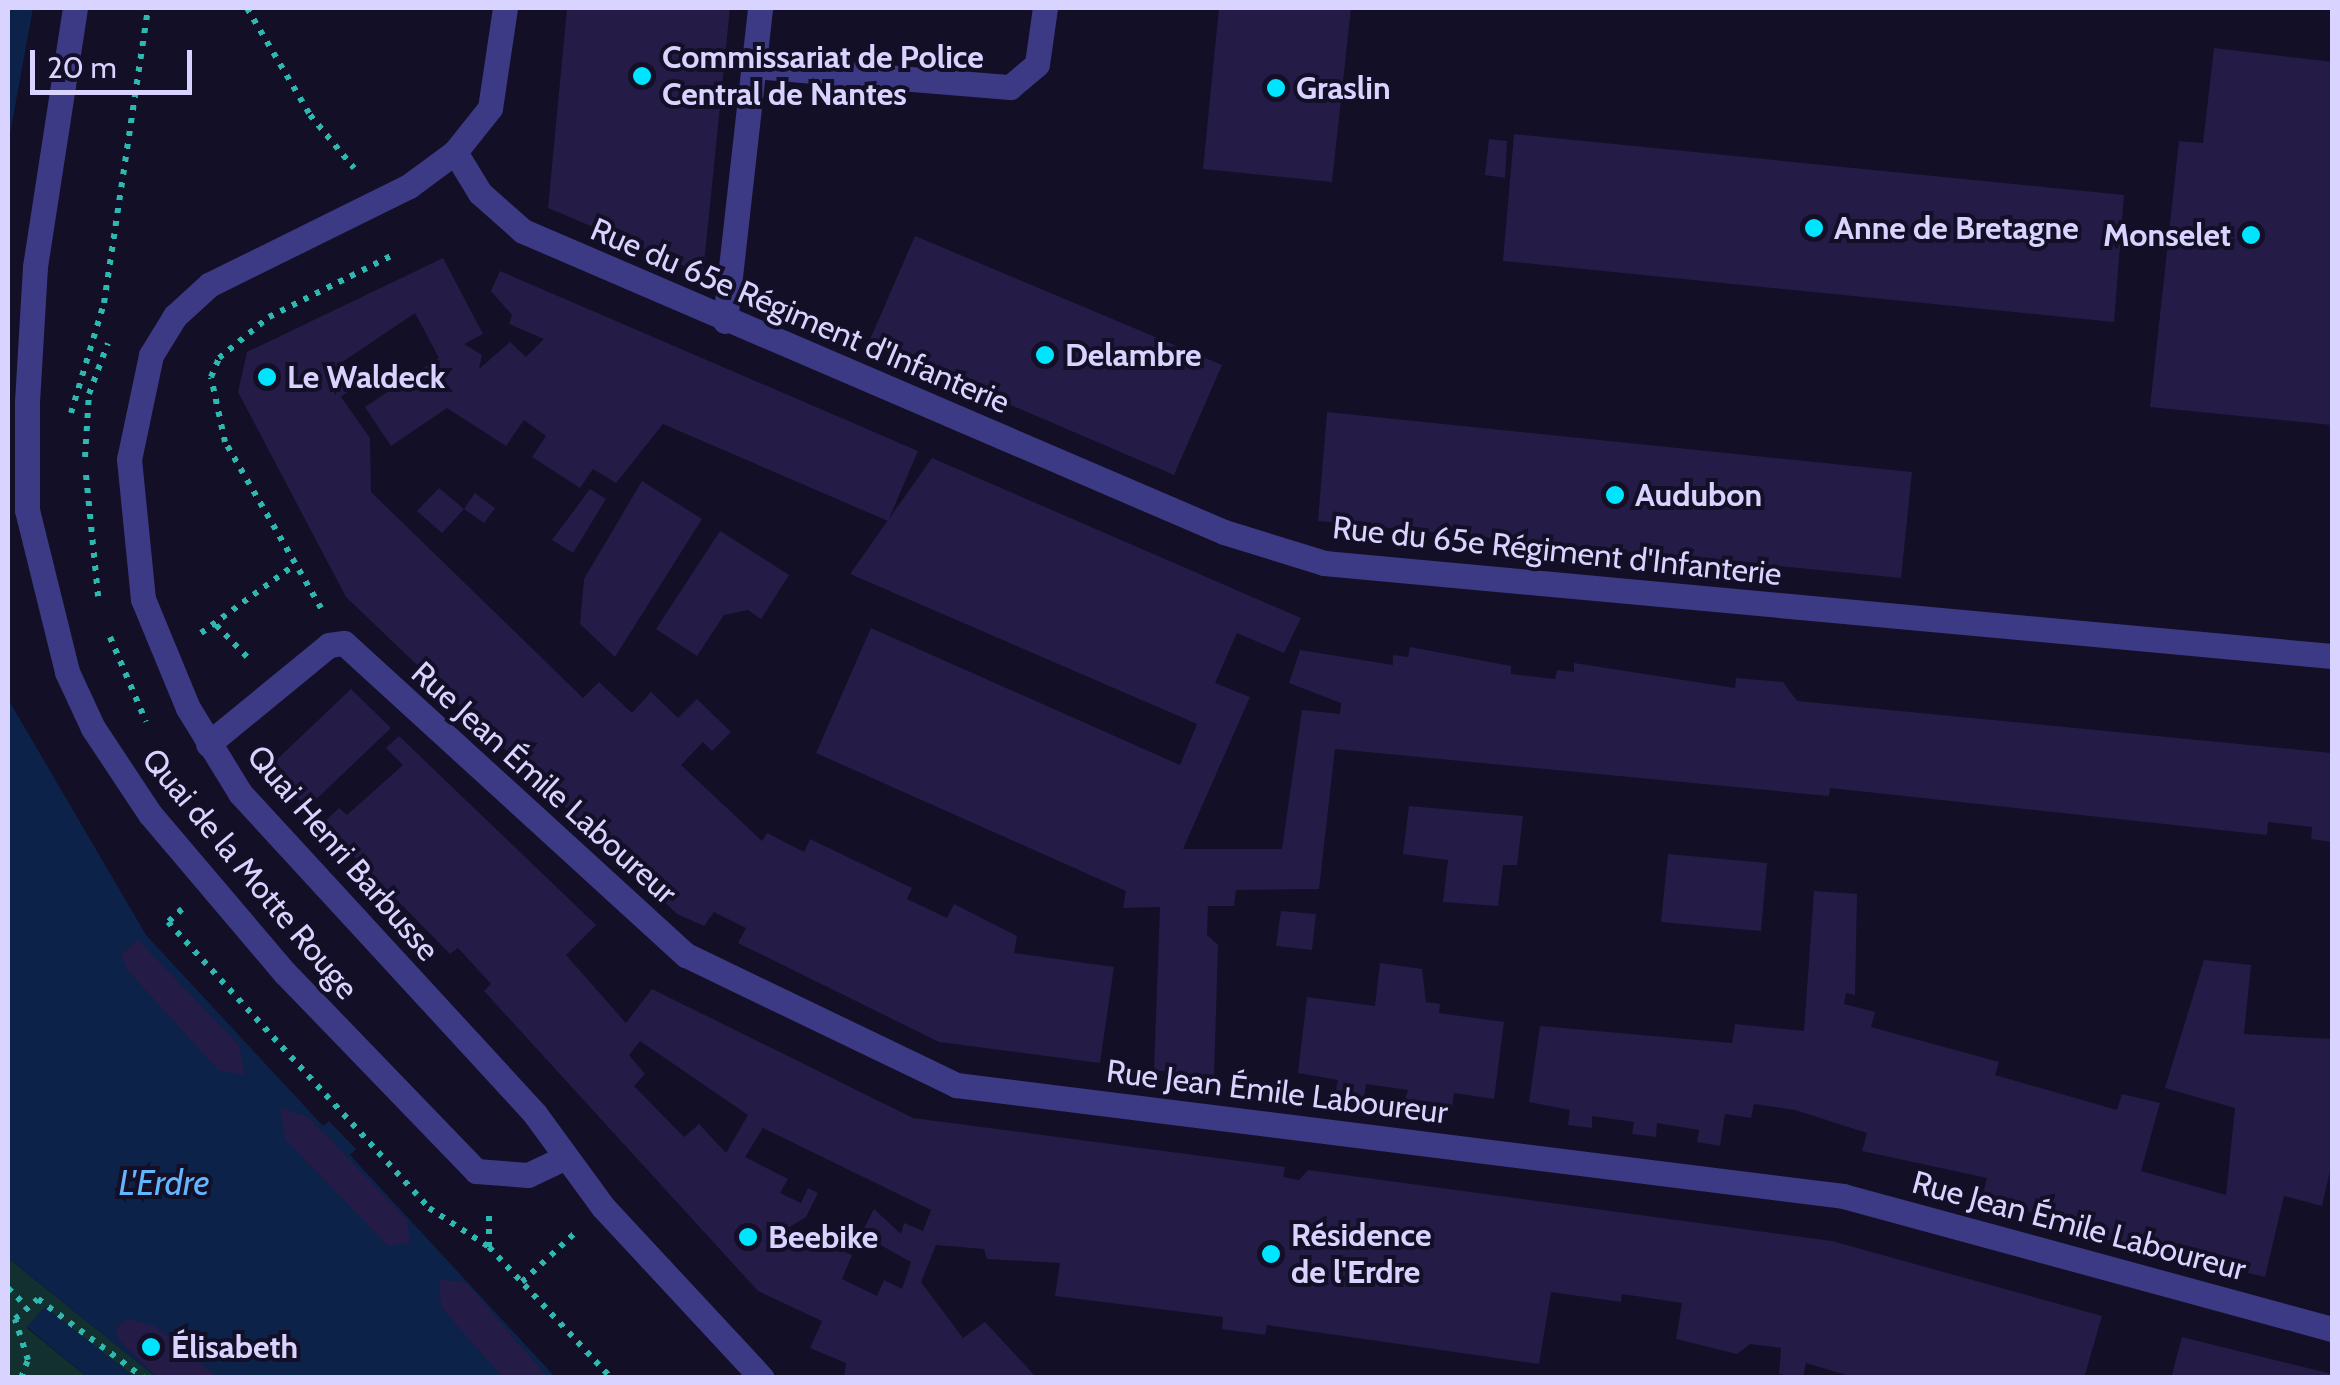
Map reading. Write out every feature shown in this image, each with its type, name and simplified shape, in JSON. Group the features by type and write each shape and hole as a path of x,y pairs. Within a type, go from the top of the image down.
{"street":[{"name":"Quai de la Motte Rouge","path":"75,8 35,267 26,403 27,510 67,672 100,742 150,814 285,974 476,1171 528,1174 566,1158"},
{"name":"Quai Henri Barbusse","path":"505,8 490,108 456,152 409,186 209,285 175,316 151,354 129,458 143,598 208,744 252,807 512,1088 566,1158 762,1378"},
{"path":"725,321 760,8"},
{"path":"753,66 1010,87 1037,64 1045,8"},
{"name":"Rue du 65e Régiment d'Infanterie","path":"456,152 480,192 523,230 725,321 1224,532 1324,563 2332,656"},
{"path":"208,744 328,645 344,643"},
{"name":"Rue Jean Émile Laboureur","path":"344,643 686,954 956,1085 1843,1196 2332,1329"}],"path":[{"path":"247,8 310,115 354,168"},
{"path":"344,643 293,566 225,442 211,377 220,358 268,316 393,255"},
{"path":"216,625 293,566"},
{"path":"168,922 428,1208 489,1247 611,1378"},
{"path":"522,1282 567,1240"},
{"path":"8,1288 25,1305"},
{"path":"21,1378 28,1360 15,1319 25,1305 46,1300 144,1378"}],"green space":[{"path":"8,1258 156,1377 134,1377 45,1307 27,1328 87,1377 8,1377"}],"water":[{"path":"8,8 33,8 8,145"},
{"name":"L'Erdre","path":"8,699 146,935 323,1126 329,1121 356,1149 350,1155 555,1377 156,1377 8,1258"},
{"path":"45,1307 134,1377 87,1377 27,1327"}],"building":[{"name":"Commissariat de Police Central de Nantes","path":"567,8 730,8 703,274 643,249 644,240 631,243 548,208"},
{"name":"Graslin","path":"1219,8 1351,8 1332,182 1203,169"},
{"name":"Monselet","path":"2214,48 2332,62 2332,425 2150,407 2179,141 2203,143"},
{"name":"Anne de Bretagne","path":"1514,134 2124,195 2114,322 1503,261"},
{"path":"1489,139 1507,141 1505,178 1485,175"},
{"name":"Delambre","path":"915,236 1222,365 1174,475 868,344"},
{"path":"443,258 483,334 464,344 482,355 479,369 510,342 526,357 544,339 509,324 512,315 491,291 500,271 918,451 888,521 663,424 616,483 593,469 580,488 532,457 546,436 524,420 506,446 447,408 391,446 365,407 439,358 415,313 332,369 349,391 341,397 370,438 371,492 583,698 599,682 632,713 651,692 678,718 697,699 731,732 712,751 703,742 681,765 762,841 767,833 804,852 810,839 912,888 907,899 947,918 954,904 1017,936 1014,953 1114,967 1100,1063 939,1042 738,943 746,928 714,912 704,926 677,914 346,597 238,392 247,352"},
{"name":"Audubon","path":"1327,412 1912,472 1901,578 1318,521"},
{"path":"932,458 1301,618 1284,653 1237,633 1215,683 1250,697 1183,849 1282,849 1302,710 1340,714 1341,703 1289,683 1300,650 1393,665 1393,655 1408,657 1410,647 1511,666 1511,674 1555,679 1557,670 1574,672 1574,663 1735,688 1736,678 1783,682 1797,701 2332,753 2332,842 2311,839 2312,827 2268,822 2267,835 1830,788 1829,796 1335,749 1319,889 1236,890 1234,906 1208,906 1207,935 1218,945 1214,1077 1154,1070 1160,907 1123,908 1126,891 816,753 871,628 1180,765 1197,724 850,574"},
{"path":"642,481 702,519 615,657 580,624 584,579"},
{"path":"439,488 464,509 442,533 417,511"},
{"path":"590,489 606,499 573,553 552,540"},
{"path":"475,493 495,508 484,523 464,509"},
{"path":"720,531 789,575 761,619 748,610 724,615 697,656 656,629"},
{"path":"351,689 391,728 307,808 269,767"},
{"path":"399,736 596,925 566,955 626,1023 652,989 913,1118 1285,1167 1283,1177 1299,1180 1308,1170 1832,1241 2102,1316 2084,1378 1856,1378 1806,1363 1803,1378 1779,1374 1781,1348 1750,1344 1737,1354 1676,1339 1682,1303 1622,1294 1621,1302 1551,1292 1539,1364 1267,1325 1265,1335 1222,1329 1223,1317 1055,1296 1060,1263 987,1259 984,1249 936,1245 921,1282 963,1338 985,1322 1037,1378 844,1378 846,1363 810,1348 822,1321 758,1291 484,991 491,984 458,948 450,954 322,824 339,808 347,815 403,765 386,748","holes":["640,1041 748,1115 726,1153 699,1124 684,1137 634,1086 645,1074 629,1055","763,1128 931,1210 923,1231 904,1223 901,1234 874,1209 861,1234 911,1262 902,1289 884,1280 877,1296 842,1279 852,1255 788,1228 806,1217 818,1193 808,1188 801,1203 780,1193 788,1179 745,1157"]},
{"path":"1409,806 1523,816 1517,865 1503,865 1498,906 1443,902 1448,860 1403,854"},
{"path":"1668,854 1767,863 1761,931 1661,922"},
{"path":"1814,891 1857,894 1855,995 1846,993 1844,1004 1875,1012 1871,1027 1999,1062 1995,1075 2117,1110 2122,1094 2160,1103 2141,1171 2226,1195 2235,1108 2165,1088 2204,960 2251,965 2244,1034 2332,1039 2332,1162 2322,1206 2284,1196 2265,1277 2045,1225 2037,1214 1982,1198 1987,1178 1862,1151 1867,1133 1795,1110 1754,1104 1751,1118 1725,1114 1720,1146 1697,1142 1699,1130 1657,1123 1656,1137 1632,1134 1634,1122 1592,1116 1592,1128 1568,1125 1570,1110 1529,1102 1540,1026 1732,1043 1735,1024 1804,1031"},
{"path":"1281,911 1316,914 1312,950 1276,946"},
{"path":"138,940 239,1045 245,1075 218,1070 128,971 121,955"},
{"path":"1380,963 1422,969 1426,1002 1440,1004 1439,1013 1504,1022 1494,1099 1454,1093 1452,1110 1429,1107 1404,1103 1408,1090 1366,1084 1364,1098 1335,1094 1338,1080 1298,1073 1307,997 1375,1006"},
{"path":"280,1107 310,1118 407,1220 410,1243 388,1246 285,1139"},
{"path":"439,1279 467,1283 548,1378 503,1378 441,1307"},
{"name":"Élisabeth","path":"127,1319 155,1326 218,1378 158,1378 118,1339 116,1328"},
{"path":"2182,1337 2332,1374 2332,1378 2171,1378"}],"place":[{"name":"Commissariat de Police Central de Nantes","path":"642,76"},
{"name":"Graslin","path":"1276,88"},
{"name":"Anne de Bretagne","path":"1814,228"},
{"name":"Monselet","path":"2251,235"},
{"name":"Delambre","path":"1045,355"},
{"name":"Le Waldeck","path":"267,377"},
{"name":"Audubon","path":"1615,495"},
{"name":"Beebike","path":"748,1237"},
{"name":"Résidence de l'Erdre","path":"1271,1254"},
{"name":"Élisabeth","path":"151,1347"}]}
